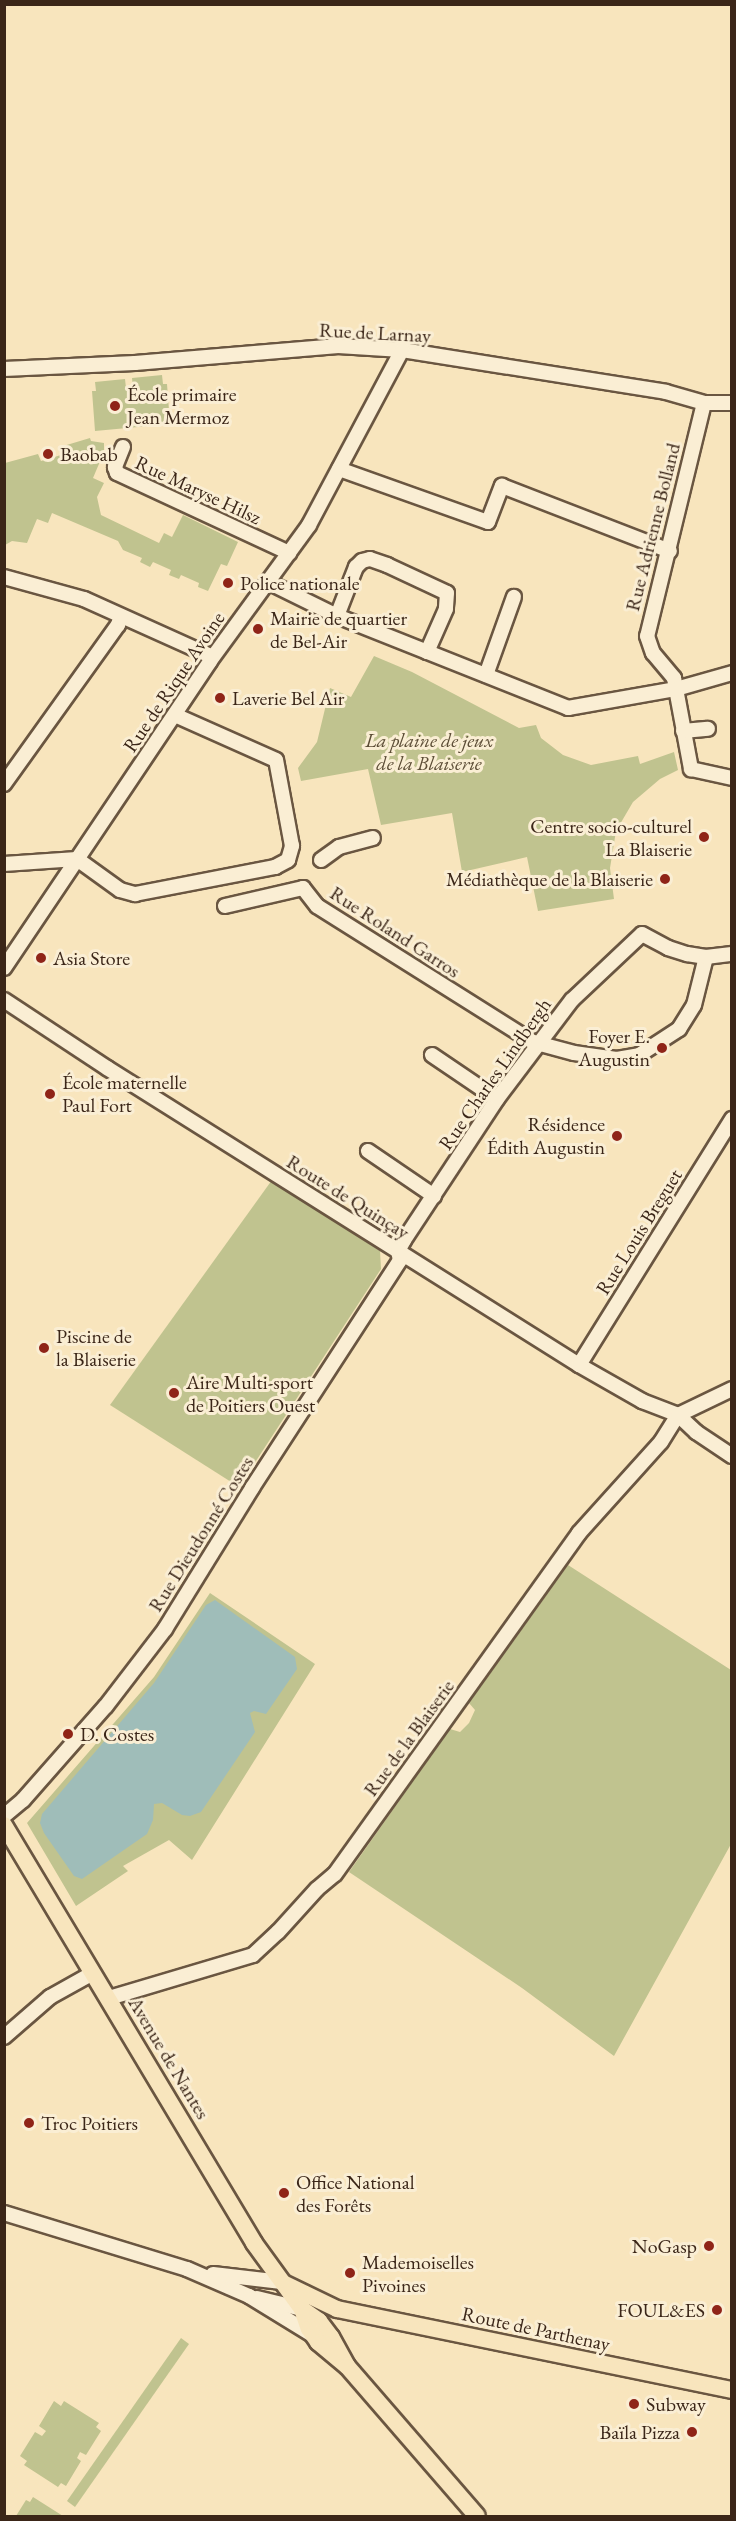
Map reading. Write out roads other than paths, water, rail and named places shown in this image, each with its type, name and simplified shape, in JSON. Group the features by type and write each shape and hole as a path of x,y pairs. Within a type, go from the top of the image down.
{"main road":[{"name":"Avenue de Nantes","path":"4,1825 249,2234 302,2309"},
{"name":"Route de Parthenay","path":"282,2282 332,2308"},
{"name":"Route de Parthenay","path":"302,2309 332,2308 732,2390"},
{"path":"302,2309 314,2336 324,2348 347,2366 477,2517"},
{"path":"302,2309 319,2321 347,2366"}],"street":[{"name":"Rue de Larnay","path":"4,369 135,363 338,346 402,350 666,392 704,404 732,403"},
{"name":"Rue de Rique Avoine","path":"4,968 213,657 309,525 402,350"},
{"name":"Rue Adrienne Bolland","path":"704,404 670,551 647,636 653,653 674,678 691,769 732,778"},
{"name":"Rue Maryse Hilsz","path":"123,447 114,467 117,473 289,553"},
{"path":"339,469 488,522 502,486 670,551"},
{"path":"337,616 356,567 362,561 370,559 378,562 447,593 446,609 428,652"},
{"path":"4,577 84,599 213,657"},
{"path":"268,582 337,616 568,708 676,689 732,673"},
{"path":"486,675 514,597"},
{"path":"4,784 118,625 121,616"},
{"path":"4,864 77,859 120,890 135,894 275,867 290,857 292,846 276,759 175,715"},
{"path":"684,731 708,729"},
{"name":"Rue Roland Garros","path":"321,860 339,847 373,838"},
{"name":"Rue Roland Garros","path":"225,906 303,888 317,906 538,1045"},
{"name":"Rue Charles Lindbergh","path":"398,1251 497,1099 572,1000 642,934 668,948 706,957"},
{"path":"538,1045 617,1059 639,1055 679,1029 694,1005 706,957 732,954"},
{"name":"Route de Quinçay","path":"4,1000 107,1068 579,1365 642,1401 678,1415"},
{"path":"432,1055 497,1099"},
{"name":"Rue Louis Breguet","path":"579,1365 732,1119"},
{"path":"368,1151 434,1196"},
{"name":"Rue Dieudonné Costes","path":"4,1816 23,1800 106,1706 165,1629 252,1488 397,1266 400,1260 398,1251"},
{"path":"732,1389 678,1415 696,1432 732,1456"},
{"name":"Rue de la Blaiserie","path":"109,1998 253,1955 335,1874 579,1533 661,1442 678,1415"},
{"path":"4,2037 50,1997 93,1973"},
{"path":"4,2213 187,2269 249,2296 314,2336"},
{"path":"187,2269 234,2278 282,2282"},
{"path":"249,2296 302,2309"}],"water":[{"path":"215,1600 295,1657 297,1669 266,1714 254,1711 250,1713 255,1732 201,1812 190,1816 182,1815 162,1803 154,1804 153,1820 147,1834 82,1879 74,1876 44,1833 40,1823 42,1814 154,1683 206,1605"}],"place":[{"name":"École primaire Jean Mermoz","path":"115,406"},
{"name":"Baobab","path":"48,454"},
{"name":"Police nationale","path":"228,583"},
{"name":"Mairie de quartier de Bel-Air","path":"258,629"},
{"name":"Laverie Bel Air","path":"220,698"},
{"name":"Centre socio-culturel La Blaiserie","path":"704,837"},
{"name":"Médiathèque de la Blaiserie","path":"665,879"},
{"name":"Asia Store","path":"41,958"},
{"name":"Foyer E. Augustin","path":"662,1048"},
{"name":"École maternelle Paul Fort","path":"50,1094"},
{"name":"Résidence Édith Augustin","path":"617,1136"},
{"name":"Piscine de la Blaiserie","path":"44,1348"},
{"name":"Aire Multi-sport de Poitiers Ouest","path":"174,1393"},
{"name":"D. Costes","path":"68,1734"},
{"name":"Troc Poitiers","path":"29,2123"},
{"name":"Office National des Forêts","path":"284,2193"},
{"name":"NoGasp","path":"709,2246"},
{"name":"Mademoiselles Pivoines","path":"350,2273"},
{"name":"FOUL&ES","path":"717,2310"},
{"name":"Subway","path":"634,2404"},
{"name":"Baïla Pizza","path":"692,2432"}],"park label":[{"name":"La plaine de jeux de la Blaiserie","path":"429,752"}]}
